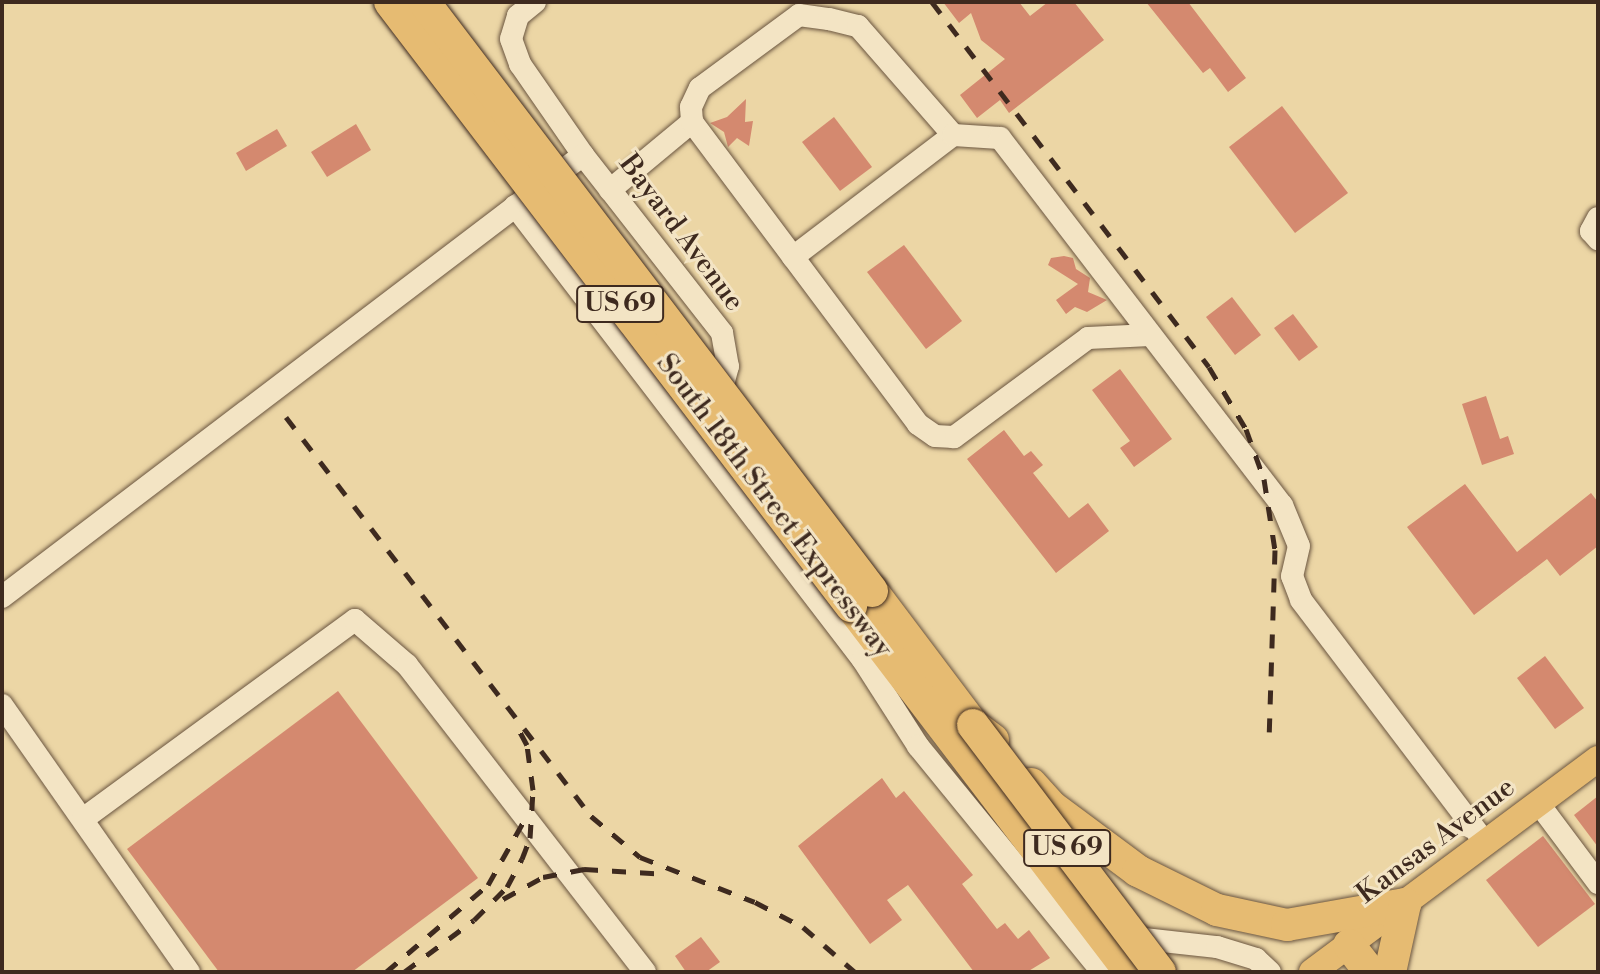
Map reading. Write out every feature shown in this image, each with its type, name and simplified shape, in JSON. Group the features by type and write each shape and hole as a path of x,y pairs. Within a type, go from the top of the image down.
{"highway":[{"name":"South 18th Street Expressway","path":"390,2 1130,972"},
{"name":"South 18th Street Expressway","path":"424,2 1160,972"},
{"path":"973,725 998,744 1052,807 1138,871 1217,910 1287,925 1405,904 1390,972"},
{"path":"1349,945 1370,972"}],"main road":[{"name":"Kansas Avenue","path":"1312,972 1598,759"}],"street":[{"path":"535,2 518,16 511,39 520,64 583,155"},
{"path":"953,135 858,26 799,15 700,88 691,107 692,122 918,424 935,436 954,437 1088,338 1150,335"},
{"path":"610,190 692,122"},
{"path":"793,257 953,135 1000,138 1292,523 1299,546 1292,576 1301,600 1486,844"},
{"name":"Bayard Avenue","path":"2,597 583,155 722,333 728,366 720,395 1126,938 1217,947 1256,959 1270,972"},
{"path":"515,206 863,660 918,746 1102,972"},
{"path":"1598,218 1591,231 1598,239"},
{"path":"83,819 355,620 407,665 456,724 645,972"},
{"path":"2,705 189,972"},
{"path":"1539,804 1598,883"}],"building":[{"path":"943,2 1019,2 1030,16 1048,2 1074,2 1104,40 1009,113 1000,100 977,118 960,95 1005,59 981,40 971,13 959,23"},
{"path":"1146,2 1188,2 1246,78 1228,92 1210,68 1203,73"},
{"path":"746,99 745,122 753,121 749,146 737,138 728,147 724,132 710,123 727,117"},
{"path":"1282,106 1348,193 1295,233 1229,147"},
{"path":"834,117 872,167 840,191 802,142"},
{"path":"356,124 371,150 327,177 311,152"},
{"path":"277,129 287,146 246,171 236,153"},
{"path":"904,245 962,321 926,349 867,272"},
{"path":"1051,258 1073,258 1076,269 1090,278 1088,292 1107,300 1087,312 1075,307 1066,314 1056,300 1078,284 1048,265"},
{"path":"1232,297 1261,335 1235,355 1206,317"},
{"path":"1293,314 1318,347 1299,361 1274,328"},
{"path":"1120,369 1172,439 1134,467 1120,448 1130,441 1092,390"},
{"path":"1486,396 1500,439 1508,436 1514,454 1482,465 1462,404"},
{"path":"1004,430 1024,456 1031,451 1043,465 1033,473 1069,518 1088,503 1109,531 1056,573 967,459"},
{"path":"1465,484 1517,552 1591,493 1598,502 1598,546 1560,576 1547,559 1474,615 1407,527"},
{"path":"1545,656 1584,708 1555,729 1517,678"},
{"path":"338,691 478,878 352,972 219,972 127,849"},
{"path":"882,778 896,798 904,791 973,875 962,884 997,929 1005,923 1018,939 1029,930 1050,958 1027,972 974,972 908,885 887,900 902,920 870,944 798,846"},
{"path":"1598,796 1598,847 1574,815"},
{"path":"1543,836 1595,904 1538,947 1486,880"},
{"path":"701,937 720,962 706,972 686,972 675,956"}],"railway":[{"path":"932,2 1209,367 1246,429 1264,479 1275,550 1269,740"},
{"path":"286,417 591,816 640,857 755,902 803,927 855,972"},
{"path":"404,972 474,920 507,887 522,859 530,838 533,790 527,745 520,732"},
{"path":"386,972 488,885 526,817"},
{"path":"503,899 543,877 584,869 668,874"}]}
